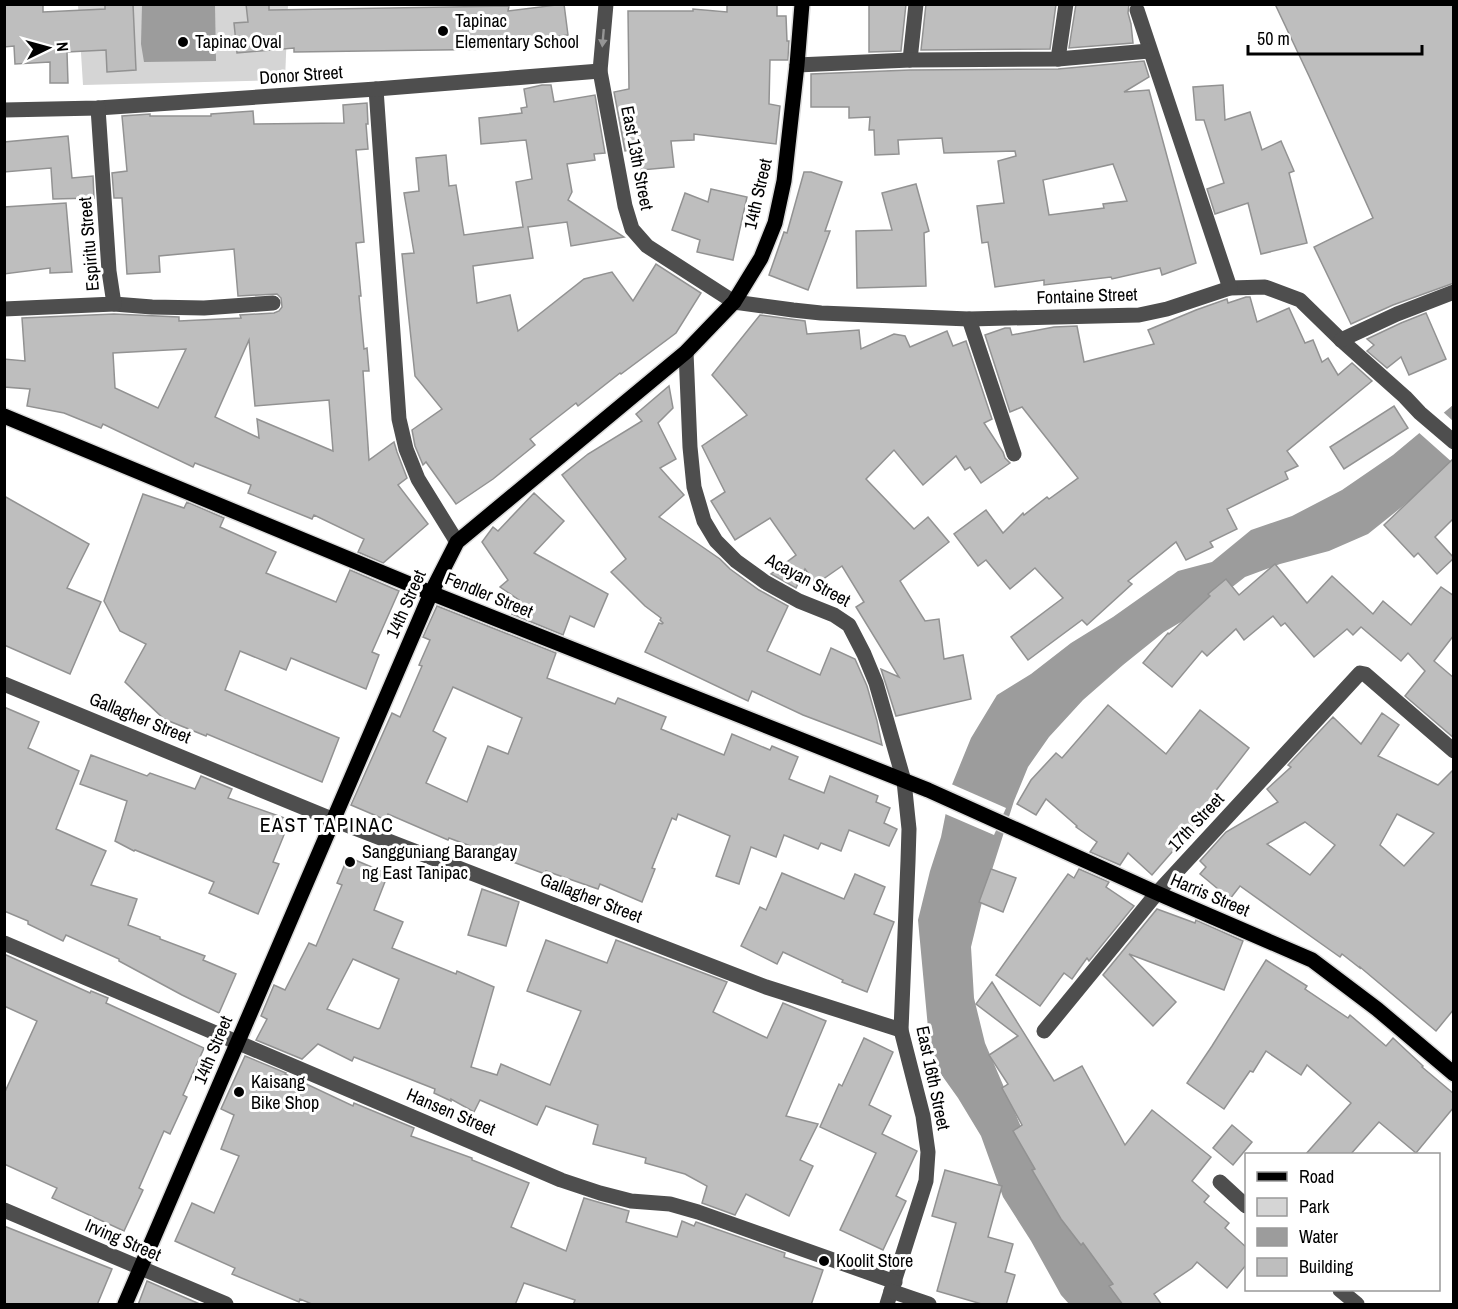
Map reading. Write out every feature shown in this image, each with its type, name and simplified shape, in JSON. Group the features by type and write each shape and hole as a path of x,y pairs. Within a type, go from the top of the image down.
{"main road":[{"name":"14th Street","path":"125,1305 431,593 457,542 686,352 734,302 761,258 775,223 784,181 802,4"},
{"name":"Fendler Street","path":"4,416 431,593 928,790"},
{"name":"Harris Street","path":"928,790 1312,960 1377,1009 1454,1074"}],"street":[{"name":"East 13th Street","path":"606,4 600,71 625,206 632,229 647,246 734,302"},
{"path":"910,60 916,4"},
{"path":"1058,59 1066,4"},
{"path":"1137,10 1230,288"},
{"path":"797,65 910,60 1058,59 1149,51"},
{"name":"Donor Street","path":"4,110 98,108 600,71"},
{"path":"376,89 399,419 406,449 418,479 457,542"},
{"name":"Espiritu Street","path":"4,309 114,304 109,271 98,108"},
{"name":"Fontaine Street","path":"734,302 821,313 969,319 1139,315 1167,309 1230,288 1265,287 1300,300 1420,413 1454,441"},
{"path":"1341,340 1396,314 1454,292"},
{"path":"114,304 152,308 204,308 273,303"},
{"path":"969,319 1014,454"},
{"name":"Acayan Street","path":"686,352 694,487 704,521 716,542 736,561 765,582 799,601 834,615 849,625 876,683 904,781"},
{"name":"17th Street","path":"1044,1031 1157,893 1360,673 1365,674 1454,751"},
{"name":"Gallagher Street","path":"4,684 334,820 765,987 901,1030"},
{"name":"East 16th Street","path":"891,1292 926,1181 927,1152 923,1116 901,1030 909,829 904,781"},
{"name":"Hansen Street","path":"4,943 561,1180 631,1201 670,1204 698,1212 891,1292 929,1305"},
{"path":"1220,1182 1245,1205"},
{"name":"Irving Street","path":"4,1210 226,1305"},
{"path":"1341,1291 1357,1305"}],"green space":[{"name":"Tapinac Oval","path":"78,5 288,5 285,80 83,85"}],"water":[{"path":"142,5 215,5 216,61 144,62 141,44"},
{"path":"1453,405 1453,462 1403,506 1368,534 1329,551 1280,564 1245,577 1208,606 1164,632 1083,700 1049,737 1028,767 1014,801 983,898 971,947 974,998 985,1043 1046,1185 1131,1304 1069,1304 1061,1295 1003,1197 981,1136 938,1070 928,1028 918,920 941,837 951,787 971,738 997,695 1031,674 1071,643 1113,617 1178,571 1212,562 1251,530 1292,516 1342,490 1393,455"}],"pier":[{"path":"1442,411 1453,421 1453,463 1417,431"},
{"path":"949,783 1006,808 994,835 943,813"}],"building":[{"path":"4,4 43,4 43,12 105,9 105,4 133,4 136,70 107,72 106,50 67,52 68,83 50,83 50,62 15,64 14,46 4,47"},
{"path":"246,4 269,4 269,10 509,6 508,11 564,4 568,35 508,43 508,49 294,52 294,48 237,53 234,23 248,22"},
{"path":"727,4 777,4 777,16 786,16 787,41 789,41 788,60 770,60 769,104 780,106 776,144 694,134 694,140 671,141 674,167 641,170 639,149 625,151 614,92 629,89 628,11 693,11 693,9 727,12"},
{"path":"869,4 906,4 901,51 869,52"},
{"path":"926,4 1056,4 1050,49 921,50"},
{"path":"1076,4 1129,4 1128,13 1133,43 1069,48"},
{"path":"1275,4 1454,4 1454,283 1393,305 1351,324 1314,247 1373,218"},
{"path":"1144,61 1149,77 1124,92 1149,90 1196,263 1162,275 1160,268 1112,279 1111,277 1044,285 1044,280 995,287 988,242 982,243 977,206 1004,203 998,161 1016,156 1015,151 944,153 942,138 898,140 899,154 875,155 874,130 869,130 870,117 849,118 849,107 811,107 811,74 910,70 1058,69","holes":["1113,164 1127,201 1103,204 1104,208 1049,215 1043,180"]},
{"path":"551,85 554,102 595,95 605,153 594,154 595,160 567,164 572,192 568,200 624,237 571,246 567,222 528,227 533,258 473,266 477,303 510,295 518,331 584,279 612,272 633,301 656,264 701,293 676,333 578,406 576,403 530,439 535,445 493,479 456,504 426,462 423,465 415,446 412,430 442,409 415,376 402,254 414,253 404,193 419,191 416,158 446,155 449,186 456,185 464,235 523,227 516,182 532,179 526,140 481,144 479,118 522,113 521,108 527,107 524,89"},
{"path":"1223,85 1225,120 1250,112 1262,150 1281,141 1294,171 1289,173 1307,243 1261,254 1248,203 1215,214 1207,189 1224,183 1204,120 1196,120 1193,87"},
{"path":"367,103 368,149 356,150 364,242 356,243 364,349 367,348 369,371 363,371 369,460 394,442 407,478 398,485 428,524 383,563 358,552 364,539 314,515 312,519 248,493 251,485 195,463 193,467 103,424 101,428 64,413 27,406 30,389 4,387 4,359 25,361 22,318 114,314 179,317 179,321 241,318 240,315 274,313 282,307 281,298 277,294 238,296 234,249 159,256 160,272 127,274 122,198 114,198 112,173 127,171 122,116 150,114 150,116 211,116 211,114 253,111 254,124 344,123 343,105","holes":["249,340 255,406 329,400 333,451 257,419 259,438 215,417","186,349 158,408 115,388 113,353"]},
{"path":"68,136 72,178 93,176 94,198 53,199 51,168 4,172 4,142"},
{"path":"804,172 842,182 825,231 830,231 808,290 769,275 784,232 787,233"},
{"path":"916,184 929,231 924,233 926,286 857,288 856,231 892,230 882,193"},
{"path":"711,189 747,197 733,260 697,252 700,240 672,230 685,193 708,202"},
{"path":"66,203 72,272 50,273 50,268 4,274 4,207"},
{"path":"1250,297 1257,322 1289,308 1305,343 1313,340 1322,362 1328,358 1338,375 1352,363 1372,381 1287,451 1298,466 1285,472 1288,479 1227,509 1237,529 1210,542 1213,547 1186,560 1176,542 1128,581 1132,584 1087,625 1082,620 1028,660 1011,637 1063,598 1035,568 1010,589 986,560 978,566 954,534 986,510 1003,533 1023,513 1024,515 1047,497 1049,499 1078,478 1022,407 1010,412 985,335 1005,328 1010,328 1012,335 1054,327 1077,326 1084,362 1154,344 1148,330 1227,299 1228,303"},
{"path":"1426,313 1446,359 1409,375 1401,357 1387,368 1367,351 1374,345 1367,339"},
{"path":"760,315 805,321 807,334 859,330 861,349 894,334 905,336 910,347 947,331 953,346 966,341 992,419 984,423 1010,463 981,483 970,467 965,470 956,456 923,485 894,450 866,479 914,529 928,517 949,542 900,581 925,621 939,619 944,659 963,655 971,699 896,716 881,669 899,677 856,607 864,602 842,566 816,584 805,569 796,588 771,574 796,555 770,518 735,540 711,501 725,492 702,446 747,415 712,375"},
{"path":"669,386 673,408 658,423 676,459 660,468 684,495 659,517 720,559 759,590 788,606 767,651 820,675 831,648 855,659 867,686 882,745 803,715 752,691 748,701 645,652 659,623 663,623 661,618 645,606 611,572 626,559 562,475 588,454 642,421 636,414"},
{"path":"1394,406 1408,428 1344,469 1330,447"},
{"path":"1454,458 1454,518 1435,537 1454,558 1437,574 1418,553 1414,557 1384,525"},
{"path":"534,493 564,521 534,553 608,594 594,627 570,616 563,635 512,614 519,600 500,587 508,580 482,542 493,527 498,531"},
{"path":"143,494 184,508 187,502 224,518 220,527 276,552 266,573 336,602 350,570 399,591 372,652 379,655 366,689 291,658 286,670 240,651 225,690 339,738 322,782 207,734 206,736 164,719 125,682 146,644 120,631 104,601"},
{"path":"4,496 89,544 67,588 101,602 70,674 4,645"},
{"path":"1275,564 1307,603 1332,576 1373,614 1383,601 1411,625 1441,587 1454,596 1454,635 1434,661 1454,678 1454,738 1405,696 1425,671 1408,653 1401,661 1361,627 1353,635 1347,629 1314,657 1285,623 1281,626 1273,616 1244,640 1236,629 1207,656 1202,651 1172,687 1143,663 1168,633 1226,579 1239,595"},
{"path":"437,606 556,653 547,678 615,704 618,698 666,717 661,729 724,755 732,734 770,750 772,746 798,757 789,779 824,793 830,776 878,796 876,802 890,808 884,823 897,829 889,846 849,830 841,851 821,843 818,849 784,835 776,857 751,847 739,884 716,876 730,836 678,814 676,820 672,818 652,868 655,869 642,902 600,884 598,889 546,871 545,874 449,838 448,840 388,814 386,820 351,805 392,713 400,717 422,666 419,665 430,640 423,637","holes":["453,687 522,718 508,754 488,746 467,802 426,783 446,738 433,731"]},
{"path":"1108,705 1166,754 1200,710 1249,748 1214,793 1220,798 1181,845 1179,844 1152,875 1128,853 1120,865 1090,852 1097,842 1076,827 1046,799 1036,815 1017,804 1031,780 1056,753 1062,758"},
{"path":"4,707 39,722 28,748 79,771 56,829 106,851 91,885 137,899 128,925 205,956 203,960 236,974 219,1013 119,959 66,935 63,941 28,924 28,921 4,911"},
{"path":"1382,713 1399,725 1378,756 1438,785 1454,769 1454,1009 1436,1031 1360,967 1342,954 1340,957 1240,886 1230,899 1200,874 1206,867 1200,861 1226,832 1278,802 1267,789 1291,767 1288,765 1333,717 1361,744","holes":["1397,814 1434,833 1404,866 1380,845","1305,822 1335,845 1310,875 1267,844"]},
{"path":"91,755 147,776 150,773 195,789 201,776 232,789 228,798 290,820 273,862 279,864 258,914 209,893 214,882 134,851 115,841 127,801 80,784"},
{"path":"348,857 388,874 374,910 403,922 392,948 494,987 471,1067 497,1075 501,1064 550,1085 581,1011 527,991 546,940 607,963 616,940 727,982 713,1012 767,1038 783,1003 826,1021 786,1116 818,1124 800,1160 813,1166 789,1216 746,1194 735,1215 702,1203 707,1186 685,1174 645,1163 646,1158 593,1144 598,1125 546,1106 537,1125 480,1100 474,1112 451,1099 451,1101 434,1093 435,1089 354,1057 352,1061 318,1044 302,1059 256,1040 267,1019 261,1016 274,985 285,990 309,943 316,946 342,885 337,883","holes":["353,959 399,979 378,1029 327,1009"]},
{"path":"991,869 1016,878 1003,912 979,902"},
{"path":"1079,869 1109,882 1106,887 1134,906 1089,961 1087,958 1072,979 1064,973 1040,1006 996,975 1068,874 1074,878"},
{"path":"782,873 844,899 855,874 885,887 874,914 894,922 867,992 783,952 777,964 741,946 760,907 766,910"},
{"path":"482,889 519,902 506,946 468,935"},
{"path":"1157,909 1195,923 1196,920 1243,941 1224,990 1129,954 1176,1002 1153,1026 1103,975"},
{"path":"4,954 90,993 91,991 108,998 106,1003 204,1048 183,1095 187,1097 170,1134 164,1131 139,1188 143,1190 124,1231 52,1198 57,1188 4,1164 4,1094 37,1021 4,1006"},
{"path":"1266,960 1307,986 1305,989 1348,1018 1350,1015 1386,1046 1393,1038 1454,1094 1454,1107 1416,1153 1379,1122 1352,1153 1307,1153 1351,1103 1307,1065 1301,1075 1266,1051 1224,1109 1187,1083"},
{"path":"992,982 1054,1081 1082,1066 1125,1145 1152,1110 1211,1157 1192,1181 1209,1196 1204,1202 1229,1223 1225,1228 1245,1246 1245,1266 1227,1288 1197,1262 1192,1268 1154,1294 1162,1305 1123,1305 1109,1286 1113,1284 1083,1243 1081,1245 1061,1219 1032,1170 1035,1169 1013,1131 1022,1125 1002,1088 1008,1084 989,1055 1018,1036 976,1004"},
{"path":"864,1038 893,1052 869,1105 891,1116 882,1134 917,1151 896,1196 906,1201 883,1250 840,1230 876,1153 820,1127 839,1084 842,1086"},
{"path":"245,1056 353,1106 354,1103 414,1128 411,1136 472,1158 472,1160 529,1183 511,1227 566,1251 584,1198 629,1211 626,1222 677,1237 682,1221 694,1226 696,1222 785,1253 784,1257 823,1270 811,1305 573,1305 575,1300 524,1283 515,1305 314,1305 300,1299 299,1302 232,1274 235,1268 175,1241 192,1203 214,1213 239,1156 221,1149 234,1115 221,1109"},
{"path":"1232,1125 1252,1142 1233,1165 1213,1148"},
{"path":"945,1170 1002,1186 988,1237 1013,1244 1005,1272 1015,1275 1006,1305 985,1305 937,1291 956,1223 932,1216"},
{"path":"4,1226 112,1269 97,1305 4,1305"},
{"path":"147,1281 202,1305 138,1305"}],"place":[{"name":"Tapinac Elementary School","path":"443,31"},
{"name":"Tapinac Oval","path":"183,42"},
{"name":"Sangguniang Barangay ng East Tanipac","path":"350,862"},
{"name":"Kaisang Bike Shop","path":"239,1092"},
{"name":"Koolit Store","path":"824,1261"}],"district":[{"name":"EAST TAPINAC","path":"327,825"}]}
